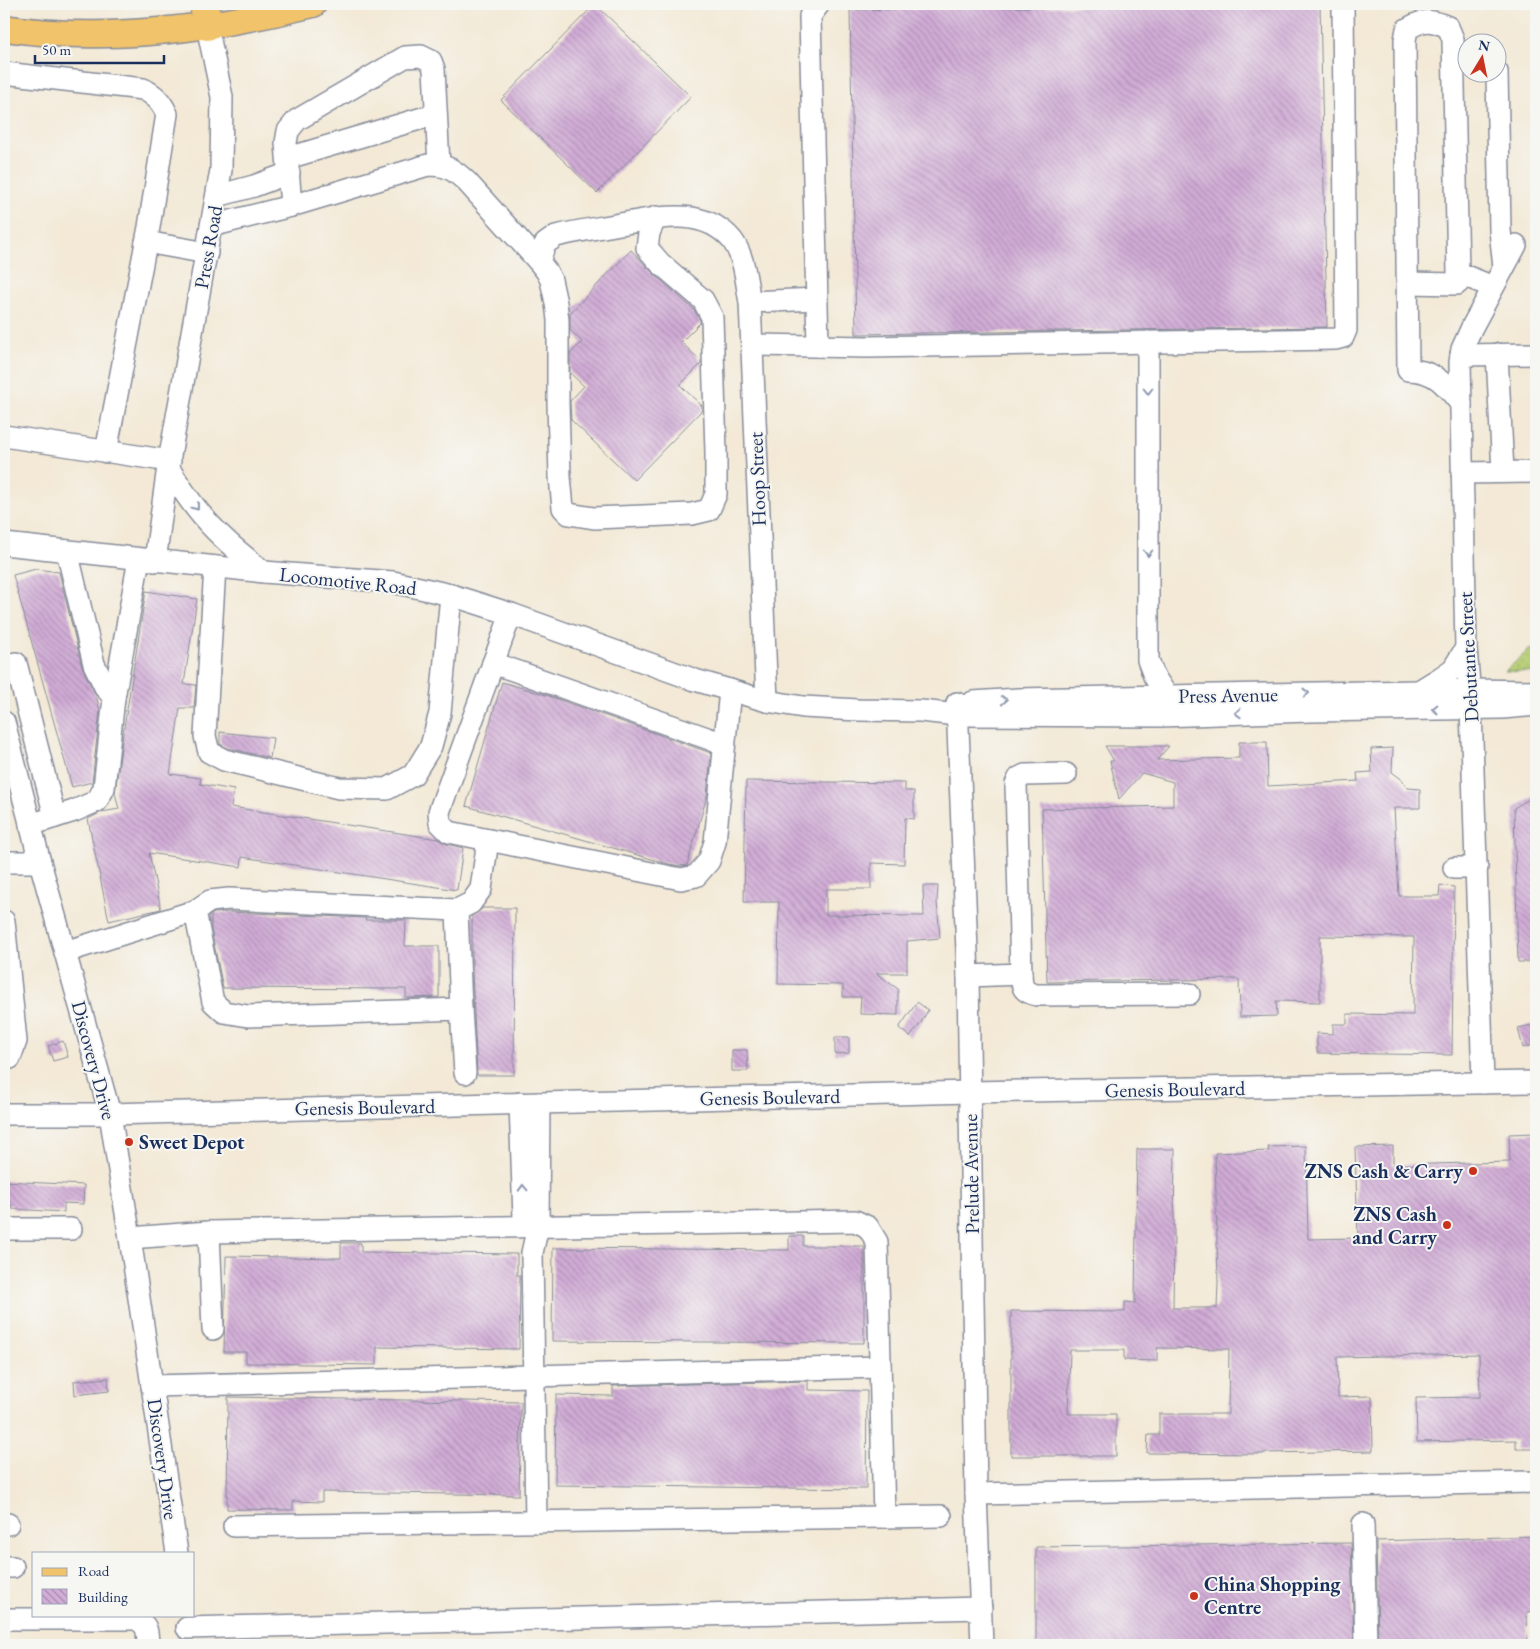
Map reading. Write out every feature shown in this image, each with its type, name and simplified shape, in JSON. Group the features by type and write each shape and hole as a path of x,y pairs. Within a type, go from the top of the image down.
{"main road":[{"path":"4,28 54,34 152,33 206,15 313,4"}],"street":[{"path":"818,346 810,16 819,4"},
{"path":"752,345 1148,342 1336,339 1343,337 1346,330 1343,4"},
{"name":"Press Road","path":"30,825 98,801 104,788 114,698 169,464 221,170 222,97 206,15"},
{"path":"1461,404 1440,380 1420,370 1408,370 1405,40 1407,29 1420,21 1436,22 1448,27 1453,39 1458,273 1493,287"},
{"path":"291,206 286,143 288,131 297,120 405,57 421,56 432,61 434,69 438,165"},
{"path":"4,73 143,89 153,94 160,101 167,114 146,242 106,452"},
{"path":"1497,82 1500,230 1504,267"},
{"path":"217,196 254,186 288,166 436,114"},
{"path":"211,226 291,206 428,165 446,166 456,172 539,262 552,280 558,320 558,403 563,508 568,514 594,518 692,514 708,510 716,494 712,317 702,300 660,263 647,248 649,233 656,217"},
{"name":"Hoop Street","path":"656,217 674,216 697,219 716,226 732,241 741,258 750,302 766,701"},
{"path":"539,262 545,244 556,236 656,217"},
{"path":"146,242 207,253"},
{"name":"Debutante Street","path":"1483,1083 1477,868 1466,648 1460,362 1472,327 1516,245"},
{"path":"1407,283 1457,284 1463,275"},
{"path":"750,302 816,299"},
{"path":"1148,342 1148,660 1154,676 1167,696"},
{"path":"1497,354 1503,472"},
{"path":"1461,355 1536,354"},
{"path":"4,436 169,464 186,496 204,518 264,572"},
{"path":"1462,473 1536,472"},
{"name":"Locomotive Road","path":"4,544 264,572 393,582 451,595 511,614 695,680 766,701"},
{"path":"67,551 94,664 105,687 114,698"},
{"path":"215,567 205,736 209,752 224,760 339,788 387,789 413,775 431,746 440,713 451,595"},
{"path":"511,614 439,812 440,823 449,832 681,879 696,876 709,861 715,842 730,690"},
{"path":"1466,648 1473,664 1484,679 1496,689"},
{"path":"1419,691 1453,669 1466,648"},
{"path":"493,662 724,744"},
{"path":"16,663 55,817"},
{"name":"Press Avenue","path":"1095,707 1160,716 1310,711 1470,699 1496,689 1536,691"},
{"name":"Press Avenue","path":"766,701 812,708 921,711 1095,707 1167,696 1419,691 1536,706"},
{"name":"Prelude Avenue","path":"957,709 968,976 976,1494 982,1645"},
{"name":"Discovery Drive","path":"4,722 40,862 110,1114 177,1552"},
{"path":"1066,774 1026,775 1019,778 1016,784 1022,985 1029,994 1037,995 1189,994"},
{"path":"65,952 195,911 210,901 229,899 457,910 472,903 481,888 488,840"},
{"path":"4,862 40,862"},
{"path":"1454,868 1477,868"},
{"path":"457,910 465,1073"},
{"path":"195,911 213,1002 224,1012 248,1016 461,1009"},
{"path":"4,921 16,1041 10,1058 4,1060"},
{"path":"968,976 1021,974"},
{"name":"Genesis Boulevard","path":"4,1114 110,1114 970,1092 1536,1082"},
{"path":"530,1103 536,1522"},
{"path":"130,1238 209,1232 855,1222 868,1227 876,1242 884,1517"},
{"path":"4,1229 71,1229"},
{"path":"209,1232 213,1329"},
{"path":"152,1386 880,1367"},
{"path":"976,1494 1536,1482"},
{"path":"234,1526 940,1516"},
{"path":"1363,1524 1366,1645"},
{"path":"187,1629 981,1608"},
{"path":"4,1619 136,1619 144,1623 147,1628 148,1645"}],"green space":[{"path":"1536,644 1536,672 1505,671"}],"building":[{"path":"595,4 691,97 597,193 501,100"},
{"path":"1320,4 1327,327 856,334 850,10"},
{"path":"631,250 694,310 700,320 700,323 681,342 701,361 701,364 680,385 702,406 702,410 634,480 571,420 570,403 584,386 570,373 570,354 582,342 570,330 570,313"},
{"path":"36,569 59,572 82,667 96,696 100,710 92,782 72,787 13,575"},
{"path":"146,591 197,599 184,684 196,685 194,708 180,708 170,774 201,778 200,784 234,790 231,807 438,839 447,844 463,848 457,890 242,857 241,867 149,853 161,909 109,921 88,819 102,812 119,809 115,793"},
{"path":"502,682 546,695 711,753 707,796 687,865 669,864 466,806"},
{"path":"220,732 273,738 270,758 228,748 220,744"},
{"path":"1239,742 1267,742 1268,786 1358,781 1357,773 1372,772 1371,749 1393,748 1392,772 1408,788 1420,789 1420,808 1394,808 1399,896 1439,896 1440,885 1454,887 1452,1055 1317,1053 1317,1033 1333,1034 1333,1024 1347,1024 1347,1014 1413,1015 1414,937 1320,936 1320,1002 1276,1001 1277,1016 1240,1017 1239,979 1047,982 1042,809 1173,806 1173,782 1142,773 1119,799 1110,761 1114,761 1105,746 1169,746 1157,760 1239,758"},
{"path":"746,781 905,783 905,791 914,791 914,819 905,818 904,864 871,863 871,889 826,889 826,915 924,916 923,886 938,886 937,902 940,938 907,941 907,973 876,973 898,989 898,1015 860,1014 861,997 843,997 843,985 778,984 779,902 744,902"},
{"path":"1536,795 1536,962 1518,962 1514,808"},
{"path":"483,908 515,908 514,1075 477,1075 472,971 472,916"},
{"path":"229,912 366,918 365,920 406,920 405,946 439,946 439,997 406,998 406,989 223,988 211,929 211,915"},
{"path":"917,1002 928,1010 910,1037 899,1028"},
{"path":"1536,1024 1536,1044 1523,1048 1518,1028"},
{"path":"835,1037 849,1037 849,1053 835,1054"},
{"path":"63,1041 68,1057 53,1061 48,1046"},
{"path":"732,1050 747,1050 748,1071 732,1071"},
{"path":"1536,1133 1536,1449 1516,1449 1516,1440 1417,1442 1416,1398 1480,1397 1479,1354 1337,1357 1338,1397 1372,1396 1373,1451 1263,1454 1147,1453 1148,1435 1159,1435 1159,1414 1228,1414 1229,1349 1157,1348 1157,1361 1124,1360 1124,1350 1070,1350 1068,1414 1116,1414 1116,1456 1011,1456 1011,1311 1125,1312 1125,1302 1135,1303 1137,1149 1175,1149 1173,1308 1217,1308 1215,1153 1269,1151 1268,1147 1306,1146 1308,1239 1358,1238 1355,1147 1393,1146 1393,1165 1510,1162 1509,1134"},
{"path":"4,1181 84,1185 83,1204 64,1203 64,1212 12,1209 12,1205 4,1205"},
{"path":"789,1236 803,1236 803,1246 864,1246 864,1343 552,1341 553,1248 789,1250"},
{"path":"341,1243 361,1243 361,1252 517,1254 517,1275 520,1275 519,1349 377,1347 377,1365 246,1363 246,1352 224,1352 226,1256 341,1258"},
{"path":"108,1378 109,1391 75,1395 74,1381"},
{"path":"808,1381 808,1390 867,1391 866,1489 555,1485 556,1395 613,1396 613,1386"},
{"path":"228,1397 521,1402 519,1495 322,1492 322,1502 293,1501 293,1510 227,1509"},
{"name":"China Shopping Centre","path":"1536,1536 1536,1611 1527,1612 1528,1645 1378,1645 1376,1541"},
{"name":"China Shopping Centre","path":"1351,1543 1354,1645 1036,1645 1036,1547"}],"place":[{"name":"Sweet Depot","path":"129,1142"},
{"name":"ZNS Cash & Carry","path":"1473,1171"},
{"name":"ZNS Cash and Carry","path":"1447,1225"},
{"name":"China Shopping Centre","path":"1194,1596"}]}
